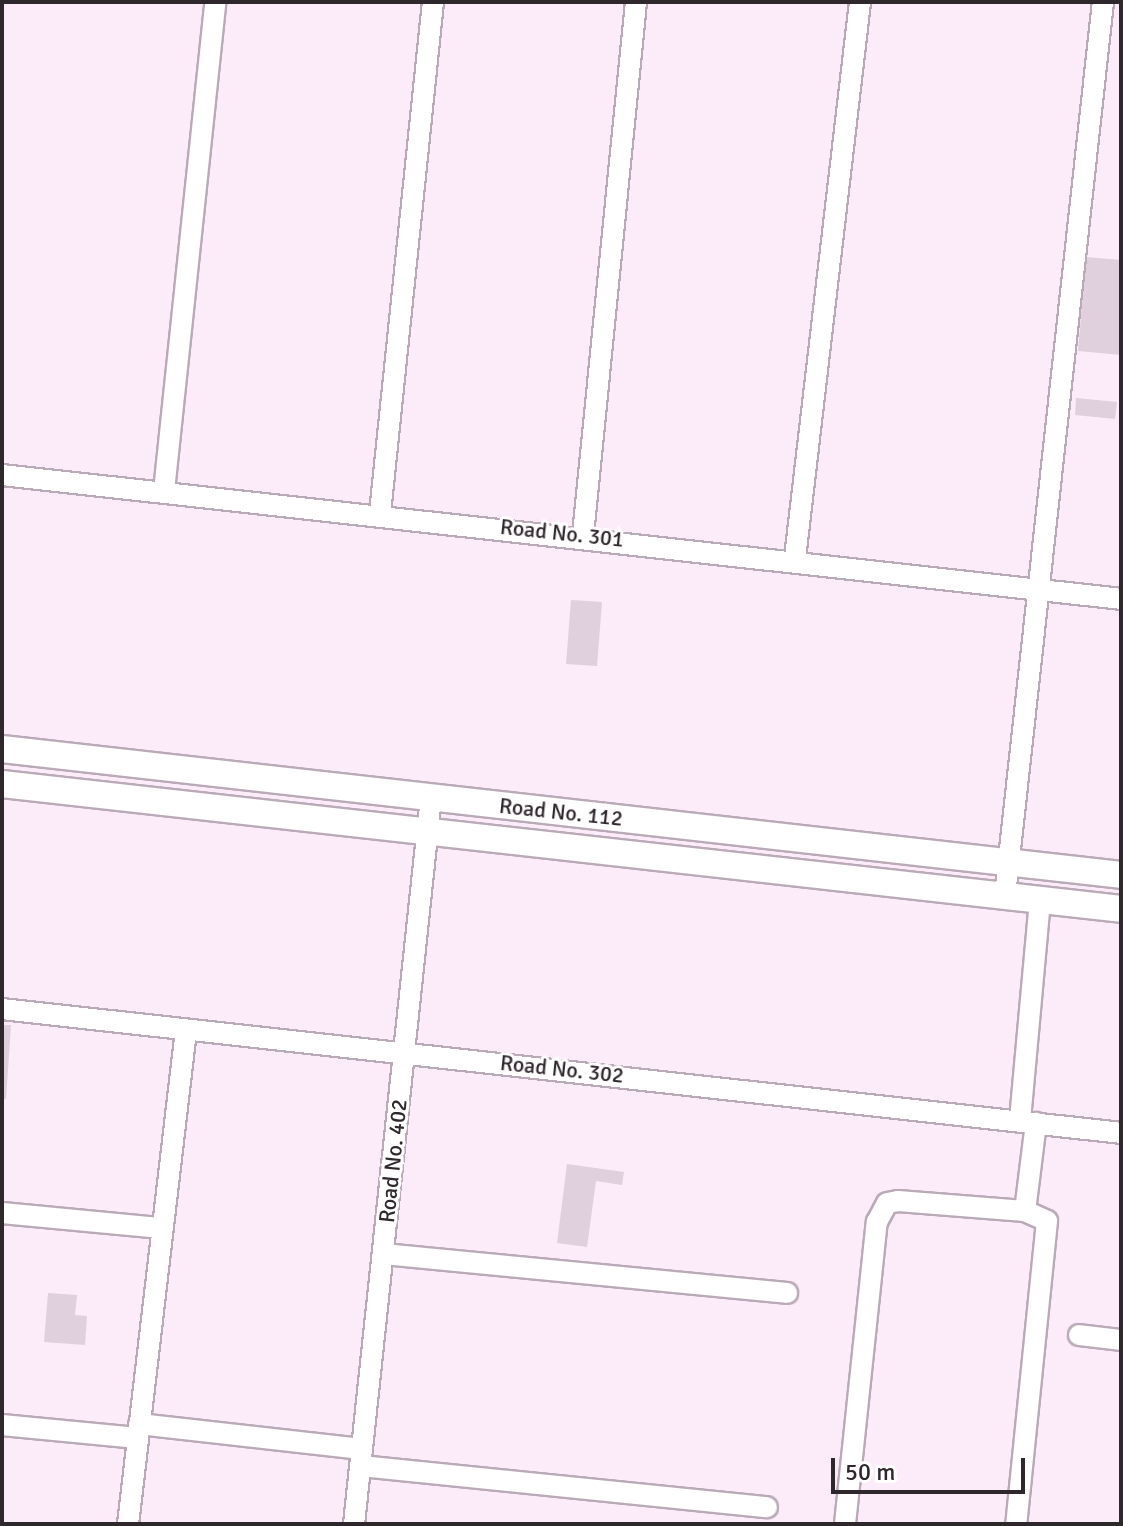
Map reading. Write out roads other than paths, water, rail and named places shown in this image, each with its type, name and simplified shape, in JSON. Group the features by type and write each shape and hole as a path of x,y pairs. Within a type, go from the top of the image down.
{"street":[{"path":"164,491 215,2"},
{"path":"380,513 433,2"},
{"path":"583,535 636,2"},
{"path":"795,558 860,2"},
{"path":"1005,895 1103,2"},
{"name":"Road No. 301","path":"2,475 795,558 1121,599"},
{"name":"Road No. 112","path":"2,749 1121,875"},
{"name":"Road No. 112","path":"2,784 1121,909"},
{"name":"Road No. 402","path":"354,1524 431,798"},
{"path":"1025,1211 1040,899"},
{"name":"Road No. 302","path":"2,1009 1121,1133"},
{"path":"128,1524 186,1031"},
{"path":"845,1524 881,1210 898,1201 1025,1211 1047,1221 1016,1524"},
{"path":"2,1213 162,1228"},
{"path":"383,1254 787,1293"},
{"path":"1079,1335 1121,1340"},
{"path":"2,1425 138,1431 767,1507"}]}
